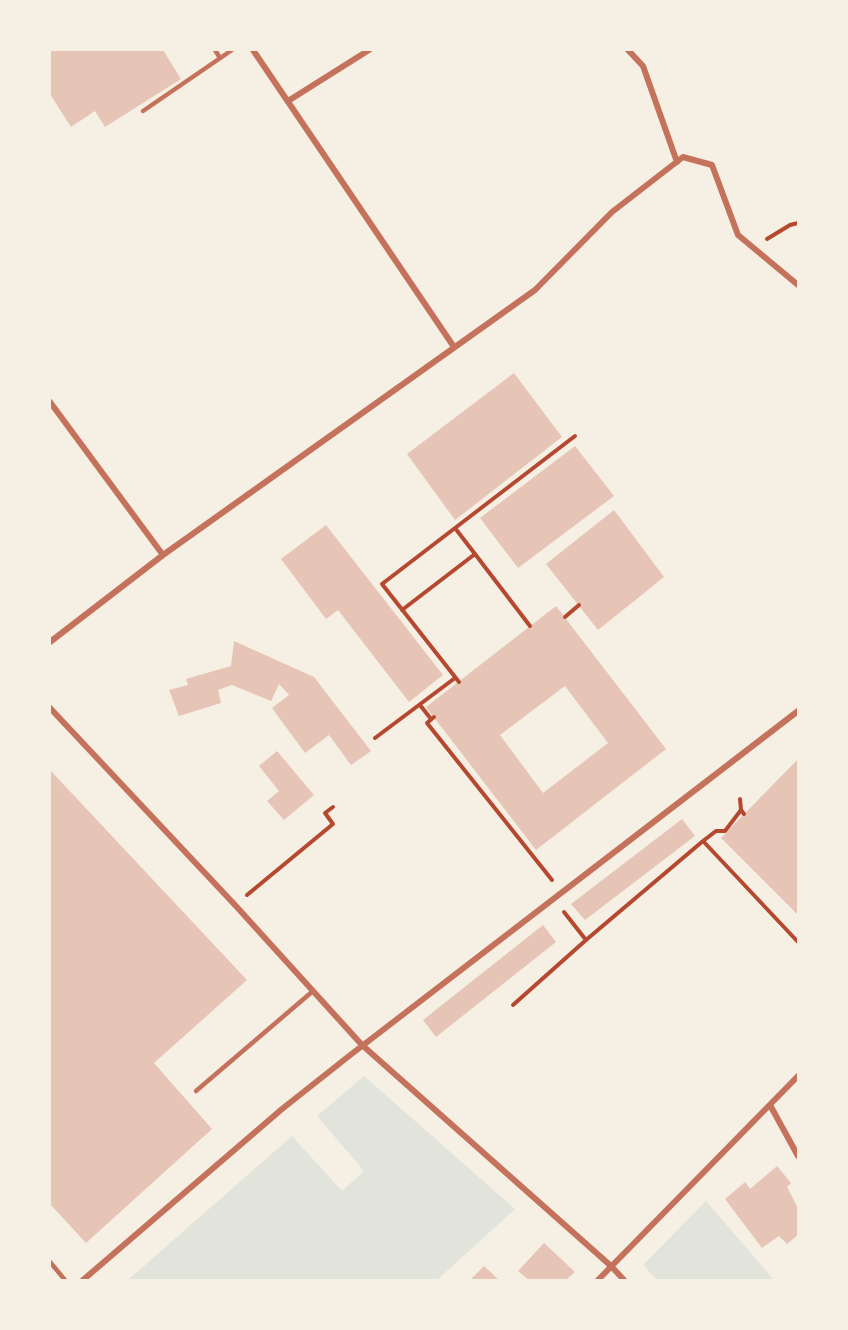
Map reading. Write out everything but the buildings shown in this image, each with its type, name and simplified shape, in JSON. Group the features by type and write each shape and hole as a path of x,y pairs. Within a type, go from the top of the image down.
{"street":[{"path":"253,50 454,347"},
{"path":"288,101 369,50"},
{"path":"628,50 643,66 677,162"},
{"path":"50,642 163,555 535,291 612,212 683,157 712,165 738,235 798,285"},
{"path":"50,402 163,555"},
{"path":"50,708 235,905 362,1045 624,1281"},
{"path":"83,1281 282,1109 362,1045 798,711"},
{"path":"598,1281 610,1266 798,1076"},
{"path":"770,1105 798,1156"}],"lane":[{"path":"215,50 220,58"},
{"path":"143,111 232,50"},
{"path":"196,1090 313,991"},
{"path":"50,1262 65,1281"}],"path":[{"path":"753,247 790,225 798,223"},
{"path":"375,738 457,680 382,584 576,436"},
{"path":"455,528 530,626"},
{"path":"402,610 475,554"},
{"path":"565,617 579,605"},
{"path":"420,705 433,718 426,723 552,881"},
{"path":"513,1005 703,841 716,831 725,831 743,812 740,800"},
{"path":"235,905 333,824 325,813 333,807"},
{"path":"703,841 798,942"},
{"path":"564,912 586,940"}],"shaded area":[{"path":"364,1076 515,1209 437,1280 128,1280 292,1136 342,1191 364,1171 317,1116"},
{"path":"706,1201 774,1280 657,1280 643,1265"}]}
